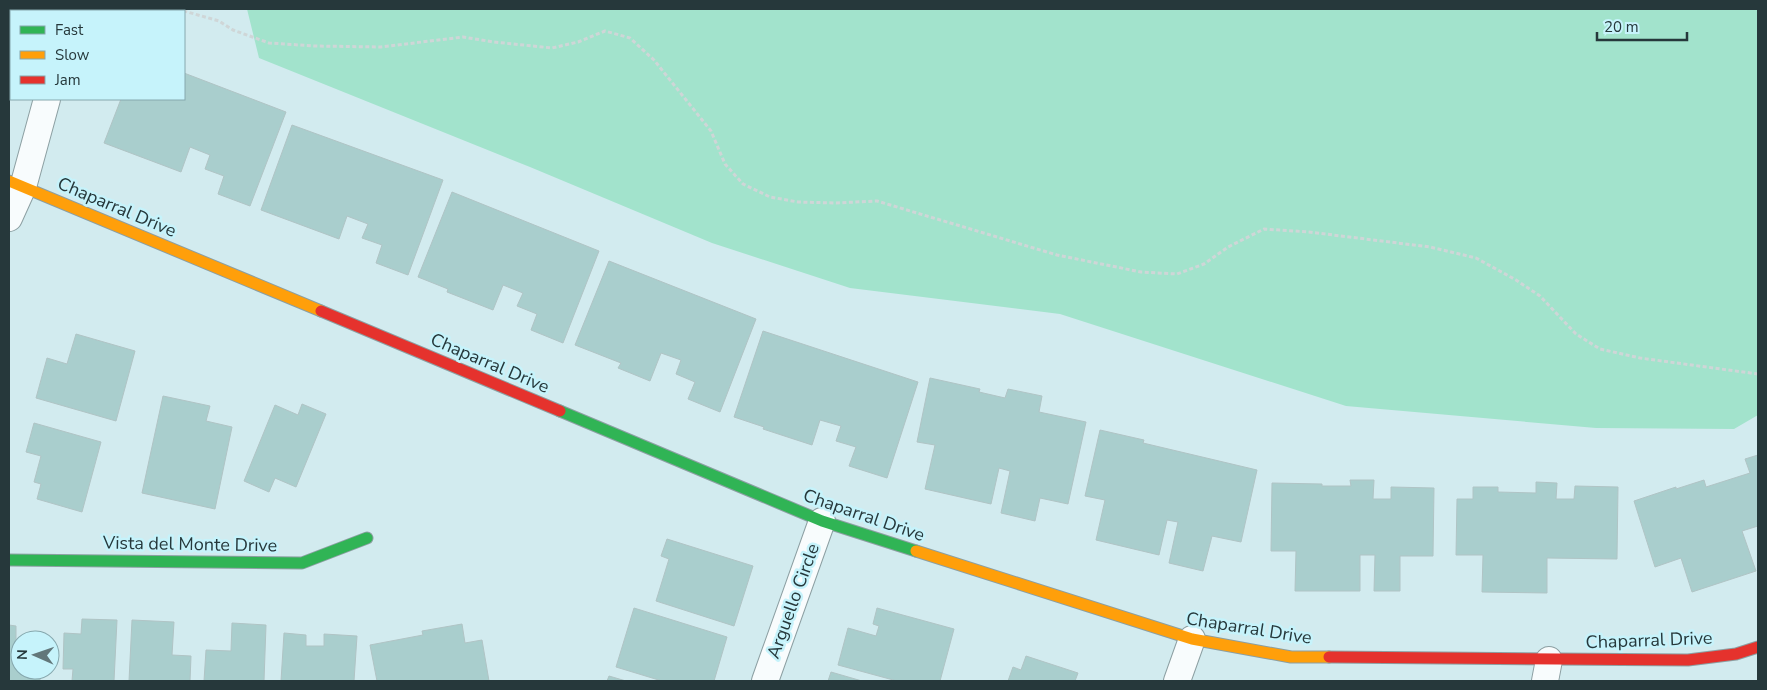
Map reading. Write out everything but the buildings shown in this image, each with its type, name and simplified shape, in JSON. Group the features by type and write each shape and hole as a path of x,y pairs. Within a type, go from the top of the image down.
{"street":[{"path":"9,218 16,184 47,100"},
{"name":"Chaparral Drive","path":"16,184 822,521 1192,639 1291,657 1547,670 1688,660 1736,654 1758,647"},
{"name":"Arguello Circle","path":"764,681 822,521"},
{"name":"Vista del Monte Drive","path":"9,560 302,563 366,538"},
{"path":"1177,681 1192,639"}],"path":[{"path":"185,11 219,21 233,30 269,42 315,46 381,47 463,37 552,48 578,42 605,31 630,38 654,60 711,131 725,164 743,184 770,197 798,202 877,201 1057,255 1141,272 1177,274 1204,264 1228,247 1264,229 1309,232 1430,247 1476,258 1516,280 1540,296 1576,334 1600,349 1640,358 1758,374"}],"green space":[{"path":"247,9 1758,9 1758,415 1734,429 1596,428 1346,406 1060,314 850,288 712,243 530,167 259,58"}],"traffic: fast":[{"path":"560,411 822,521 916,551"},
{"path":"9,560 302,563 367,538"}],"traffic: slow":[{"path":"9,181 321,311"},
{"path":"916,551 1192,639 1291,657 1329,657"}],"traffic: jam":[{"path":"321,311 560,411"},
{"path":"1329,657 1688,660 1736,654 1758,647"}]}
